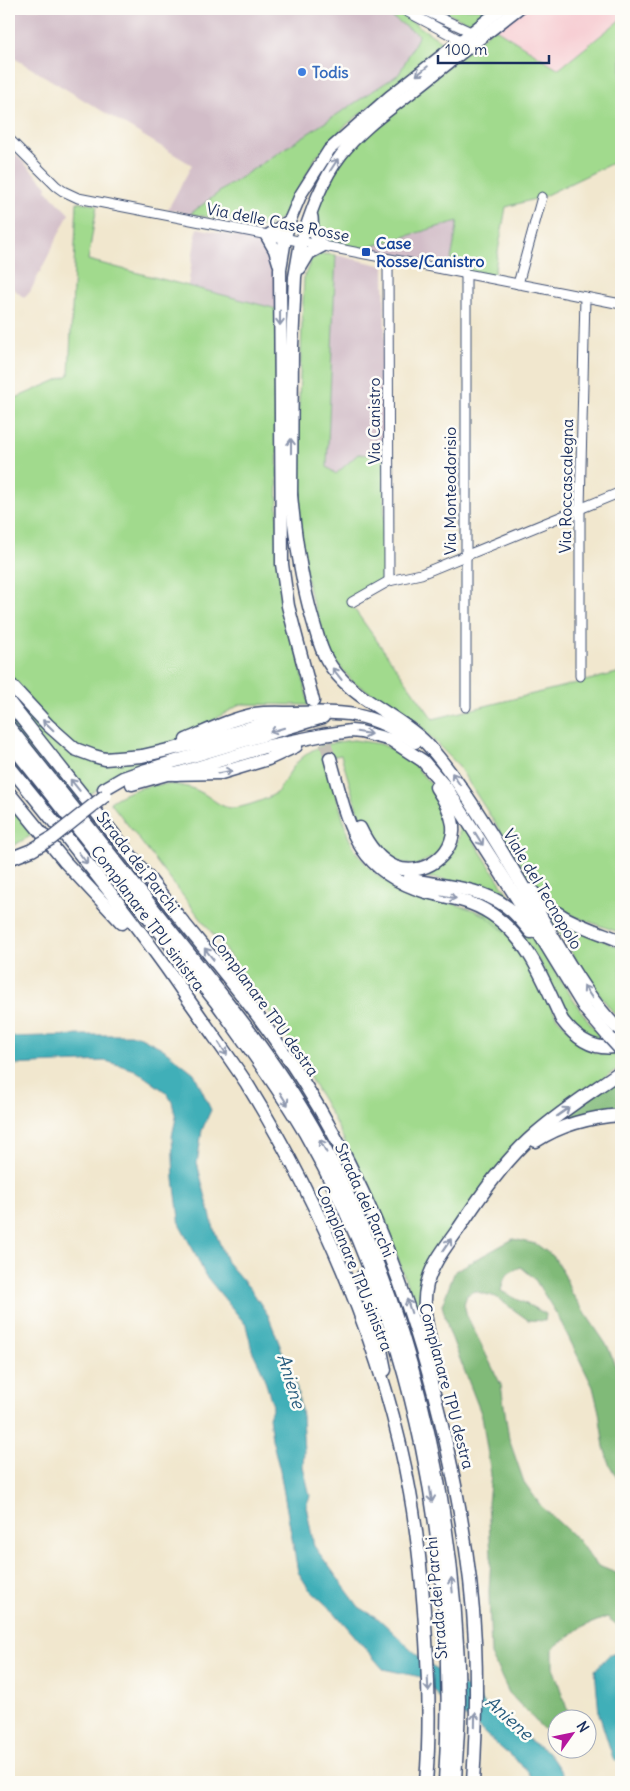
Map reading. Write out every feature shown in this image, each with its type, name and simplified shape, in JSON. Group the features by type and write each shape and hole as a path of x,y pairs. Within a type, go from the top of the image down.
{"highway":[{"path":"267,236 275,250 280,269"},
{"path":"285,239 280,269 282,564 288,606 316,700 295,602 291,561 292,346 295,277 301,242"},
{"path":"295,277 306,257 322,246"},
{"path":"291,495 295,531 306,592 319,640 327,660 335,673 348,686 409,728 442,760"},
{"path":"9,683 48,726 75,749 105,759 142,756 207,741 297,713 340,712 363,716 386,724 442,760"},
{"name":"Complanare TPU destra","path":"9,702 237,989 287,1057 354,1173 383,1234 426,1359 460,1506 475,1642 473,1782"},
{"path":"9,852 32,843 51,831 123,778 340,712"},
{"name":"Strada dei Parchi","path":"9,727 253,1037 313,1127 341,1180 366,1235 393,1305 426,1423 448,1540 451,1631"},
{"path":"9,859 32,850 52,838 105,792 146,779 176,774 221,773 268,759 316,736 351,731 361,732 381,736 412,752 433,772 460,808 548,950"},
{"name":"Strada dei Parchi","path":"9,742 216,1002 247,1044 305,1133 332,1183 357,1240 384,1310 418,1426 437,1534 459,1702 451,1767 445,1782"},
{"path":"412,752 447,806 453,832 449,846 434,863 406,870 397,868 383,860 363,835 333,756 351,831 369,858 387,874 425,891 474,904 496,917 515,935 528,952 562,1020 568,1028 575,1035 597,1047 604,1049 621,1046"},
{"name":"Viale del Tecnopolo","path":"442,760 506,858 571,967 616,1033 621,1050"},
{"name":"Complanare TPU sinistra","path":"9,766 156,954 247,1084 291,1161 326,1232 358,1309 382,1379 403,1459 418,1543 429,1692 426,1782"},
{"path":"9,793 65,862 108,906 194,1009"},
{"path":"506,858 536,896 556,913 581,926 621,941"},
{"path":"387,874 451,886 492,898 514,912 548,950"},
{"name":"Viale del Tecnopolo","path":"548,950 586,1010 616,1033"},
{"path":"460,1506 457,1469 424,1306 427,1282 440,1256 473,1207 513,1156 549,1122 621,1071"},
{"path":"513,1156 568,1124 594,1118 621,1115"},
{"path":"332,1183 337,1210 354,1249 366,1285 375,1320 403,1459"},
{"name":"Strada dei Parchi","path":"451,1767 455,1782"}],"main road":[{"path":"301,242 312,208 341,155 360,134 465,43 471,32 501,9"},
{"path":"285,239 290,220 301,194 329,150 389,97 465,43 518,9"},
{"path":"312,208 312,232 322,246"},
{"path":"267,236 290,220"}],"street":[{"path":"402,9 465,43"},
{"path":"421,9 471,32"},
{"name":"Via delle Case Rosse","path":"9,138 56,186 78,198 621,304"},
{"path":"518,284 542,197"},
{"name":"Via Canistro","path":"388,260 389,581"},
{"name":"Via Monteodorisio","path":"466,274 466,707"},
{"name":"Via Roccascalegna","path":"580,676 580,508 585,297"},
{"path":"352,602 389,581 421,574 621,492"}],"shaded area":[{"path":"9,9 379,9 419,35 399,74 226,187 190,214 168,209 192,165 9,55"},
{"path":"518,9 621,9 621,19 559,69 494,28"},
{"path":"9,148 47,186 46,190 69,214 30,292 24,298 9,285"},
{"path":"459,221 450,266 359,250"},
{"path":"197,228 265,242 274,263 277,309 188,286"},
{"path":"336,255 384,266 385,331 384,456 358,454 336,474 327,467"}],"green space":[{"path":"379,9 393,9 441,41 439,50 344,127 316,157 285,216 266,227 190,214 226,187 399,74 419,35"},
{"path":"436,9 490,9 472,23"},
{"path":"621,19 621,159 542,197 506,207 493,280 449,271 458,221 352,252 301,242 341,155 494,28 559,69"},
{"path":"77,202 97,205 88,260 277,309 278,564 309,705 241,704 111,779 49,825 9,774 9,401 69,375"},
{"path":"321,254 336,255 327,467 336,474 358,454 384,456 385,580 347,599 433,719 621,672 621,933 576,917 561,908 532,881 457,764 426,733 417,721 353,682 332,657 309,591 301,544 296,473 304,277 311,260"},
{"path":"354,740 381,744 398,752 415,766 434,788 448,819 447,837 437,855 415,866 389,859 362,826 341,755 326,758 348,836 356,852 378,876 396,886 474,910 493,920 524,952 557,1018 593,1052 603,1054 616,1053 621,1058 621,1066 525,1135 420,1292 418,1316 394,1247 360,1171 333,1118 288,1039 233,960 110,802 144,787 169,784 193,789 226,807 245,806 276,793 296,763 309,752 328,744"},
{"path":"9,800 34,834 9,848"},
{"path":"462,825 514,904 491,891 478,887 412,875 438,863 451,853 458,838 459,827"},
{"path":"457,891 492,903 525,929 605,1043 591,1039 575,1027 539,961"},
{"path":"546,911 574,928 621,948 621,1023 588,979"},
{"path":"610,1084 621,1085 621,1110 546,1128"},
{"path":"513,1239 536,1244 554,1257 565,1276 571,1292 608,1347 621,1377 621,1485 609,1464 604,1447 593,1387 559,1318 534,1278 521,1267 507,1275 503,1281 501,1291 546,1314 545,1321 528,1320 496,1297 474,1291 467,1295 464,1304 467,1316 501,1385 509,1439 524,1482 541,1506 577,1539 596,1565 621,1575 621,1628 607,1617 582,1627 553,1648 553,1667 567,1708 548,1708 548,1734 509,1693 491,1655 489,1592 491,1556 488,1503 491,1475 482,1416 449,1331 442,1305 455,1271"}],"water":[{"name":"Aniene","path":"137,1035 162,1048 194,1073 211,1110 202,1130 197,1163 214,1229 227,1262 252,1291 268,1315 297,1389 302,1416 303,1466 310,1496 306,1506 314,1546 359,1607 379,1619 426,1663 469,1689 494,1713 523,1736 548,1752 548,1758 552,1758 568,1782 534,1782 525,1768 470,1720 447,1705 421,1677 383,1669 335,1613 309,1589 298,1572 280,1471 272,1439 269,1417 273,1406 262,1371 252,1350 246,1325 205,1275 180,1226 174,1179 172,1136 176,1118 172,1102 167,1093 135,1070 106,1061 9,1065 9,1037"},
{"path":"621,1652 621,1761 614,1761 599,1714 595,1670 609,1655"}],"tunnel":[{"path":"315,709 330,758"}],"place":[{"name":"Todis","path":"302,72"},
{"name":"Case Rosse/Canistro","path":"366,252"}]}
